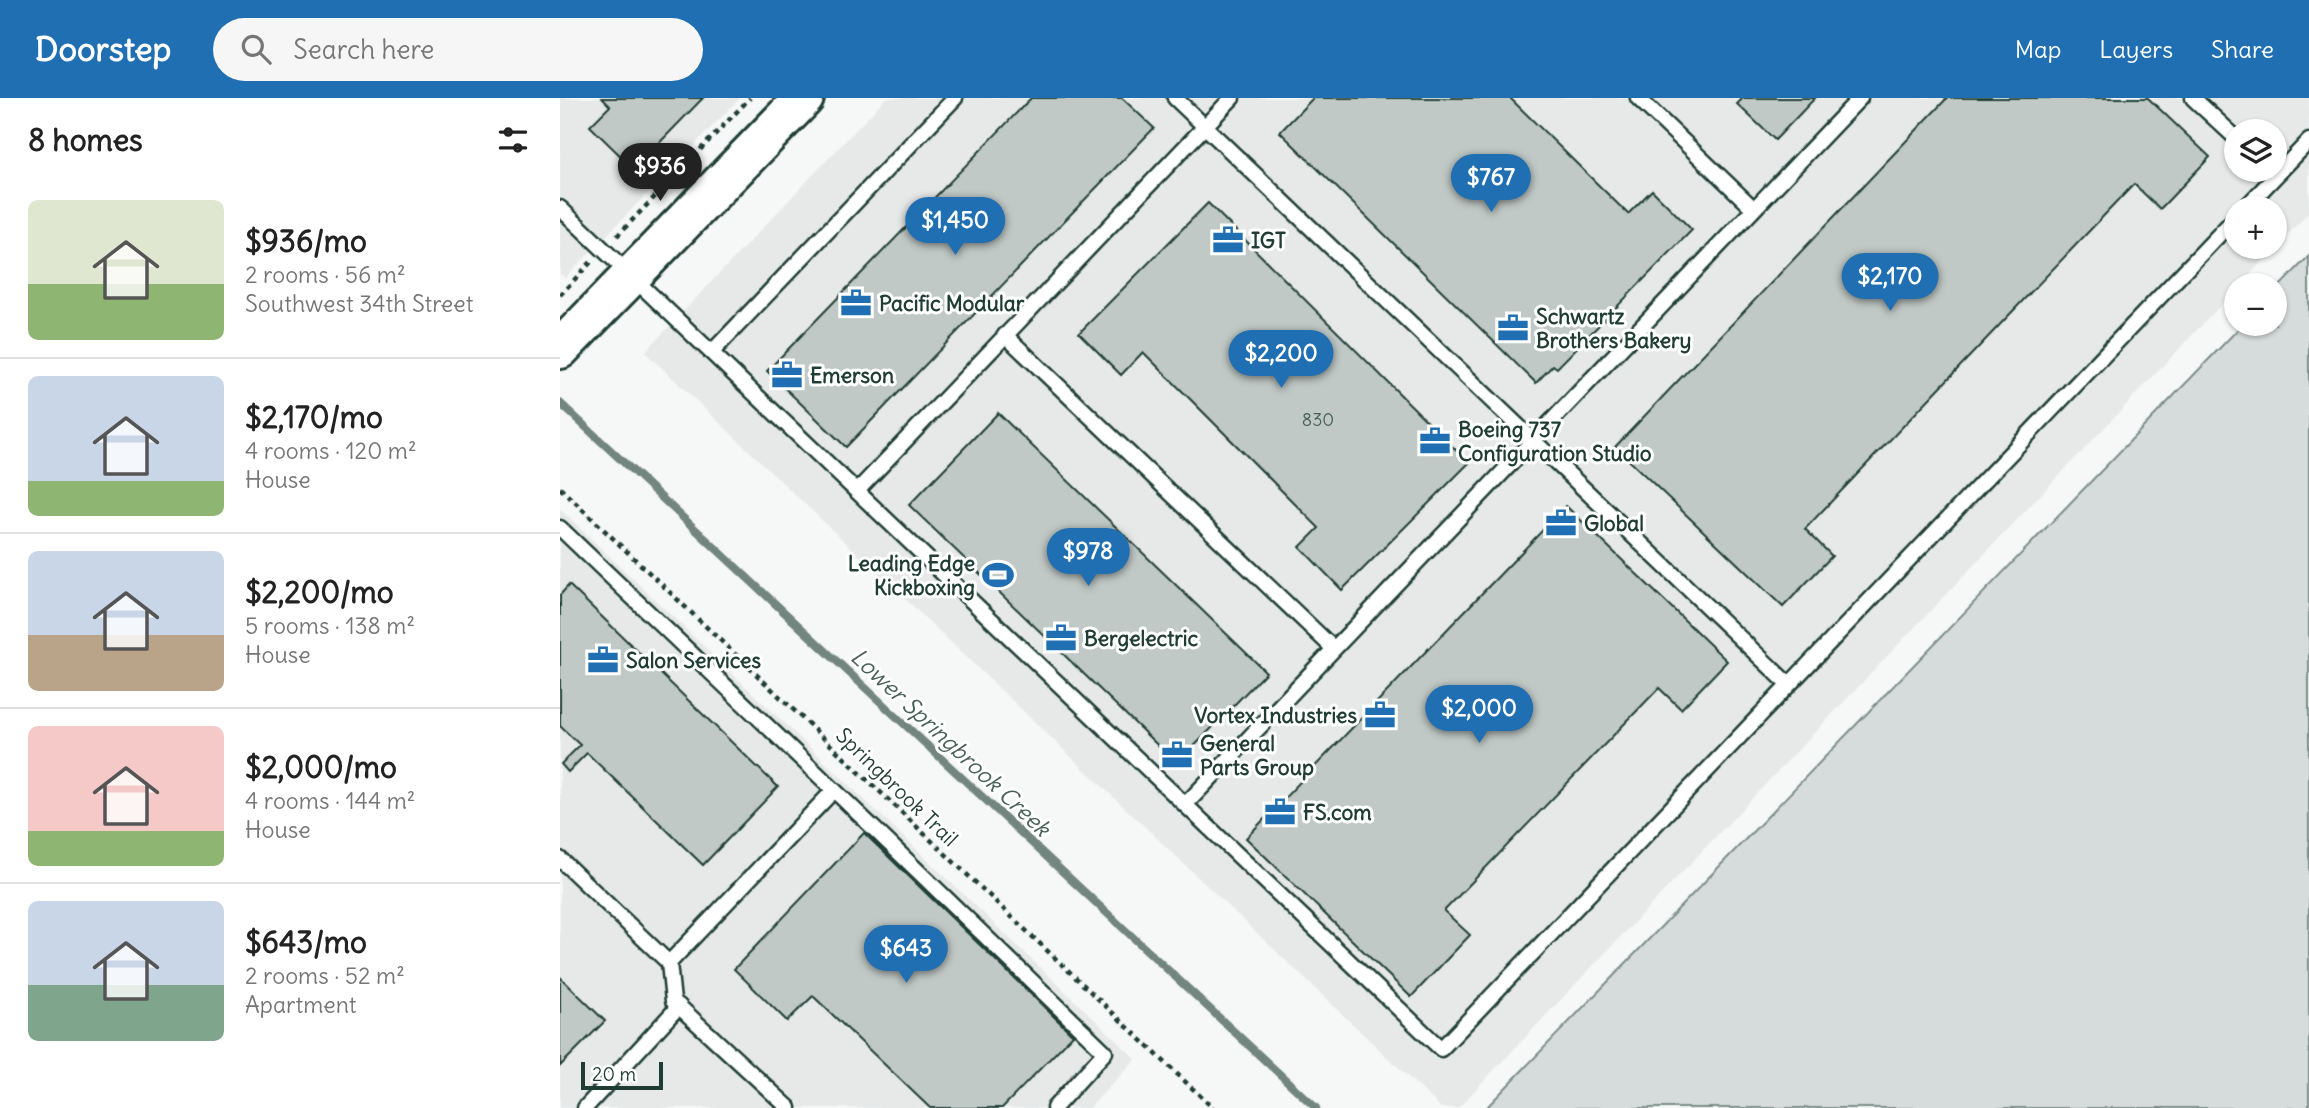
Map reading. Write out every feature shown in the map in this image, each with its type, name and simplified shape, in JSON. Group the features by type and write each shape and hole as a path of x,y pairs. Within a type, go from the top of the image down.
{"street":[{"path":"560,349 804,98"}],"lane":[{"path":"712,352 955,98"},
{"path":"1175,98 1789,685"},
{"path":"857,491 1232,98"},
{"path":"1638,98 1754,209"},
{"path":"1185,805 1860,98"},
{"path":"2193,98 2224,127"},
{"path":"2287,160 2309,141"},
{"path":"2255,196 2266,182"},
{"path":"560,208 1441,1049 2224,230"},
{"path":"1005,335 1334,649"},
{"path":"560,528 1105,1052 1054,1108"},
{"path":"669,963 834,790"},
{"path":"560,859 669,963 673,1002 789,1108"},
{"path":"585,1108 678,1006"}],"path":[{"path":"560,295 750,98"},
{"name":"Springbrook Trail","path":"560,488 1213,1108"}],"shaded area":[{"path":"560,98 740,98 565,278 560,274"},
{"path":"886,98 2309,98 2309,212 2287,235 2287,196 2224,196 2224,259 2265,259 2251,273 2224,273 2224,302 1458,1108 1441,1108 645,352"},
{"path":"2309,256 2309,1108 1486,1108 2231,336 2287,336 2287,279"},
{"path":"560,509 1136,1059 1089,1108 560,1108"}],"building":[{"path":"602,98 703,98 634,169 590,126 610,106"},
{"path":"1031,98 1122,98 1154,128 846,447 767,371"},
{"path":"1313,98 1510,98 1628,214 1652,190 1692,230 1557,368 1553,365 1536,383 1280,132"},
{"path":"1743,98 1815,98 1775,140 1737,104"},
{"path":"1947,98 2148,98 2210,157 2160,209 2134,184 1805,529 1832,556 1783,607 1615,447"},
{"path":"1208,203 1469,463 1342,590 1300,547 1319,528 1143,352 1121,375 1079,333"},
{"path":"998,413 1266,672 1177,764 909,505"},
{"path":"1566,506 1727,661 1681,709 1659,688 1444,911 1470,935 1411,997 1246,838"},
{"name":"Salon Services","path":"569,585 778,787 703,865 587,753 568,772 561,764 580,745 560,726 560,595"},
{"path":"864,833 1073,1035 1002,1108 930,1108 813,996 787,1021 734,969"},
{"path":"560,977 605,1021 560,1066"}],"waterway":[{"name":"Lower Springbrook Creek","path":"560,403 1316,1108"}],"place":[{"name":"IGT","path":"1228,240"},
{"name":"Pacific Modular","path":"856,303"},
{"name":"Schwartz Brothers Bakery","path":"1513,328"},
{"name":"Emerson","path":"787,375"},
{"name":"Boeing 737 Configuration Studio","path":"1435,441"},
{"name":"Global","path":"1561,523"},
{"name":"Leading Edge Kickboxing","path":"998,575"},
{"name":"Bergelectric","path":"1061,638"},
{"name":"Salon Services","path":"603,660"},
{"name":"Vortex Industries","path":"1380,715"},
{"name":"General Parts Group","path":"1177,755"},
{"name":"FS.com","path":"1280,812"}]}
